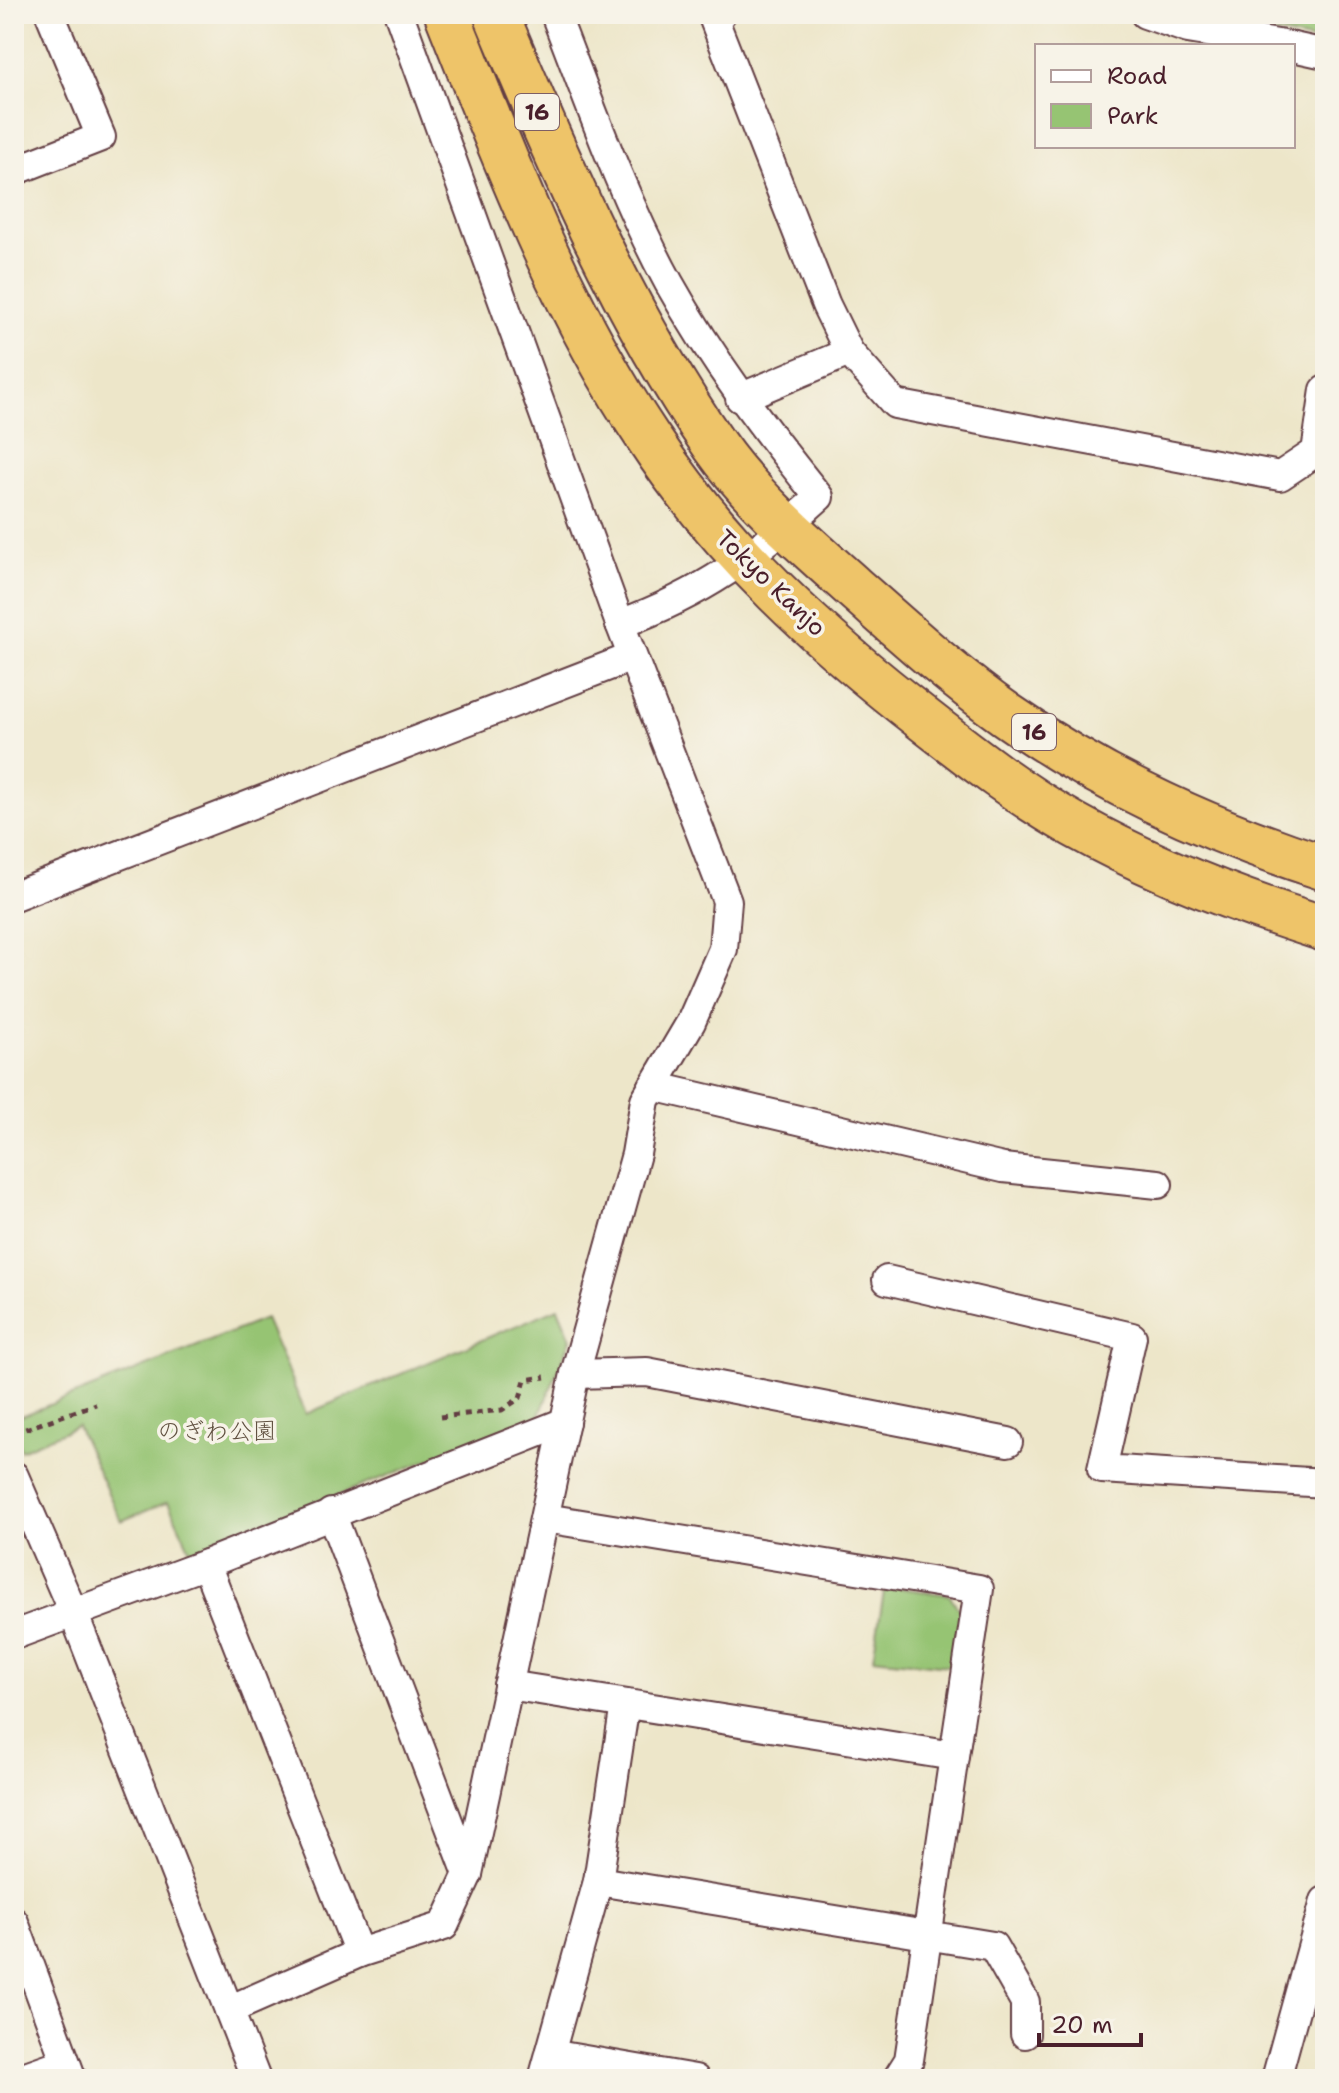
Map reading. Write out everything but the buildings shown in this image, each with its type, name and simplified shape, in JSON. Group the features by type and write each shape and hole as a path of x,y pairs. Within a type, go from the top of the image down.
{"highway":[{"name":"Tokyo Kanjo","path":"447,14 510,174 552,269 592,345 647,438 689,497 744,561 870,678 968,754 1074,825 1249,905 1325,929"},
{"name":"16","path":"496,14 581,209 669,373 716,448 786,527 904,632 1006,714 1091,769 1189,818 1325,868"}],"street":[{"path":"14,171 101,137 50,14"},
{"path":"229,2010 359,1953 444,1926 468,1874 575,1374 636,1154 645,1100 691,1022 723,949 727,901 632,657 399,14"},
{"path":"555,14 616,166 668,282 740,398 819,497 744,561 674,605 620,624"},
{"path":"721,14 713,17 826,305 849,352 895,404 1280,476 1316,452 1325,390"},
{"path":"1145,14 1188,29 1279,44"},
{"path":"1295,47 1325,54"},
{"path":"740,398 849,352"},
{"path":"14,896 632,657"},
{"path":"653,1086 1003,1168 1158,1184"},
{"path":"887,1280 1132,1337 1102,1469 1325,1483"},
{"path":"575,1374 647,1372 1008,1442"},
{"path":"14,1635 206,1564 565,1422"},
{"path":"15,1480 73,1612 256,2079"},
{"path":"331,1513 468,1874"},
{"path":"545,1518 979,1589 909,2060 897,2079"},
{"path":"206,1564 359,1953"},
{"path":"508,1685 954,1756"},
{"path":"625,1704 598,1881 546,2067 695,2079"},
{"path":"598,1881 993,1946 1025,2002 1025,2034"},
{"path":"1276,2079 1317,1959 1325,1901"},
{"path":"14,1922 69,2070 17,2079"}],"path":[{"path":"440,1417 502,1410 520,1398 525,1380 575,1374"},
{"path":"14,1433 96,1404"}],"green space":[{"path":"1182,14 1325,14 1325,43"},
{"name":"のぎわ公園","path":"558,1308 571,1339 539,1417 191,1552 168,1502 121,1521 77,1426 21,1450 14,1433 14,1419 265,1319 306,1414"},
{"path":"885,1586 949,1595 964,1616 958,1667 873,1658"}]}
